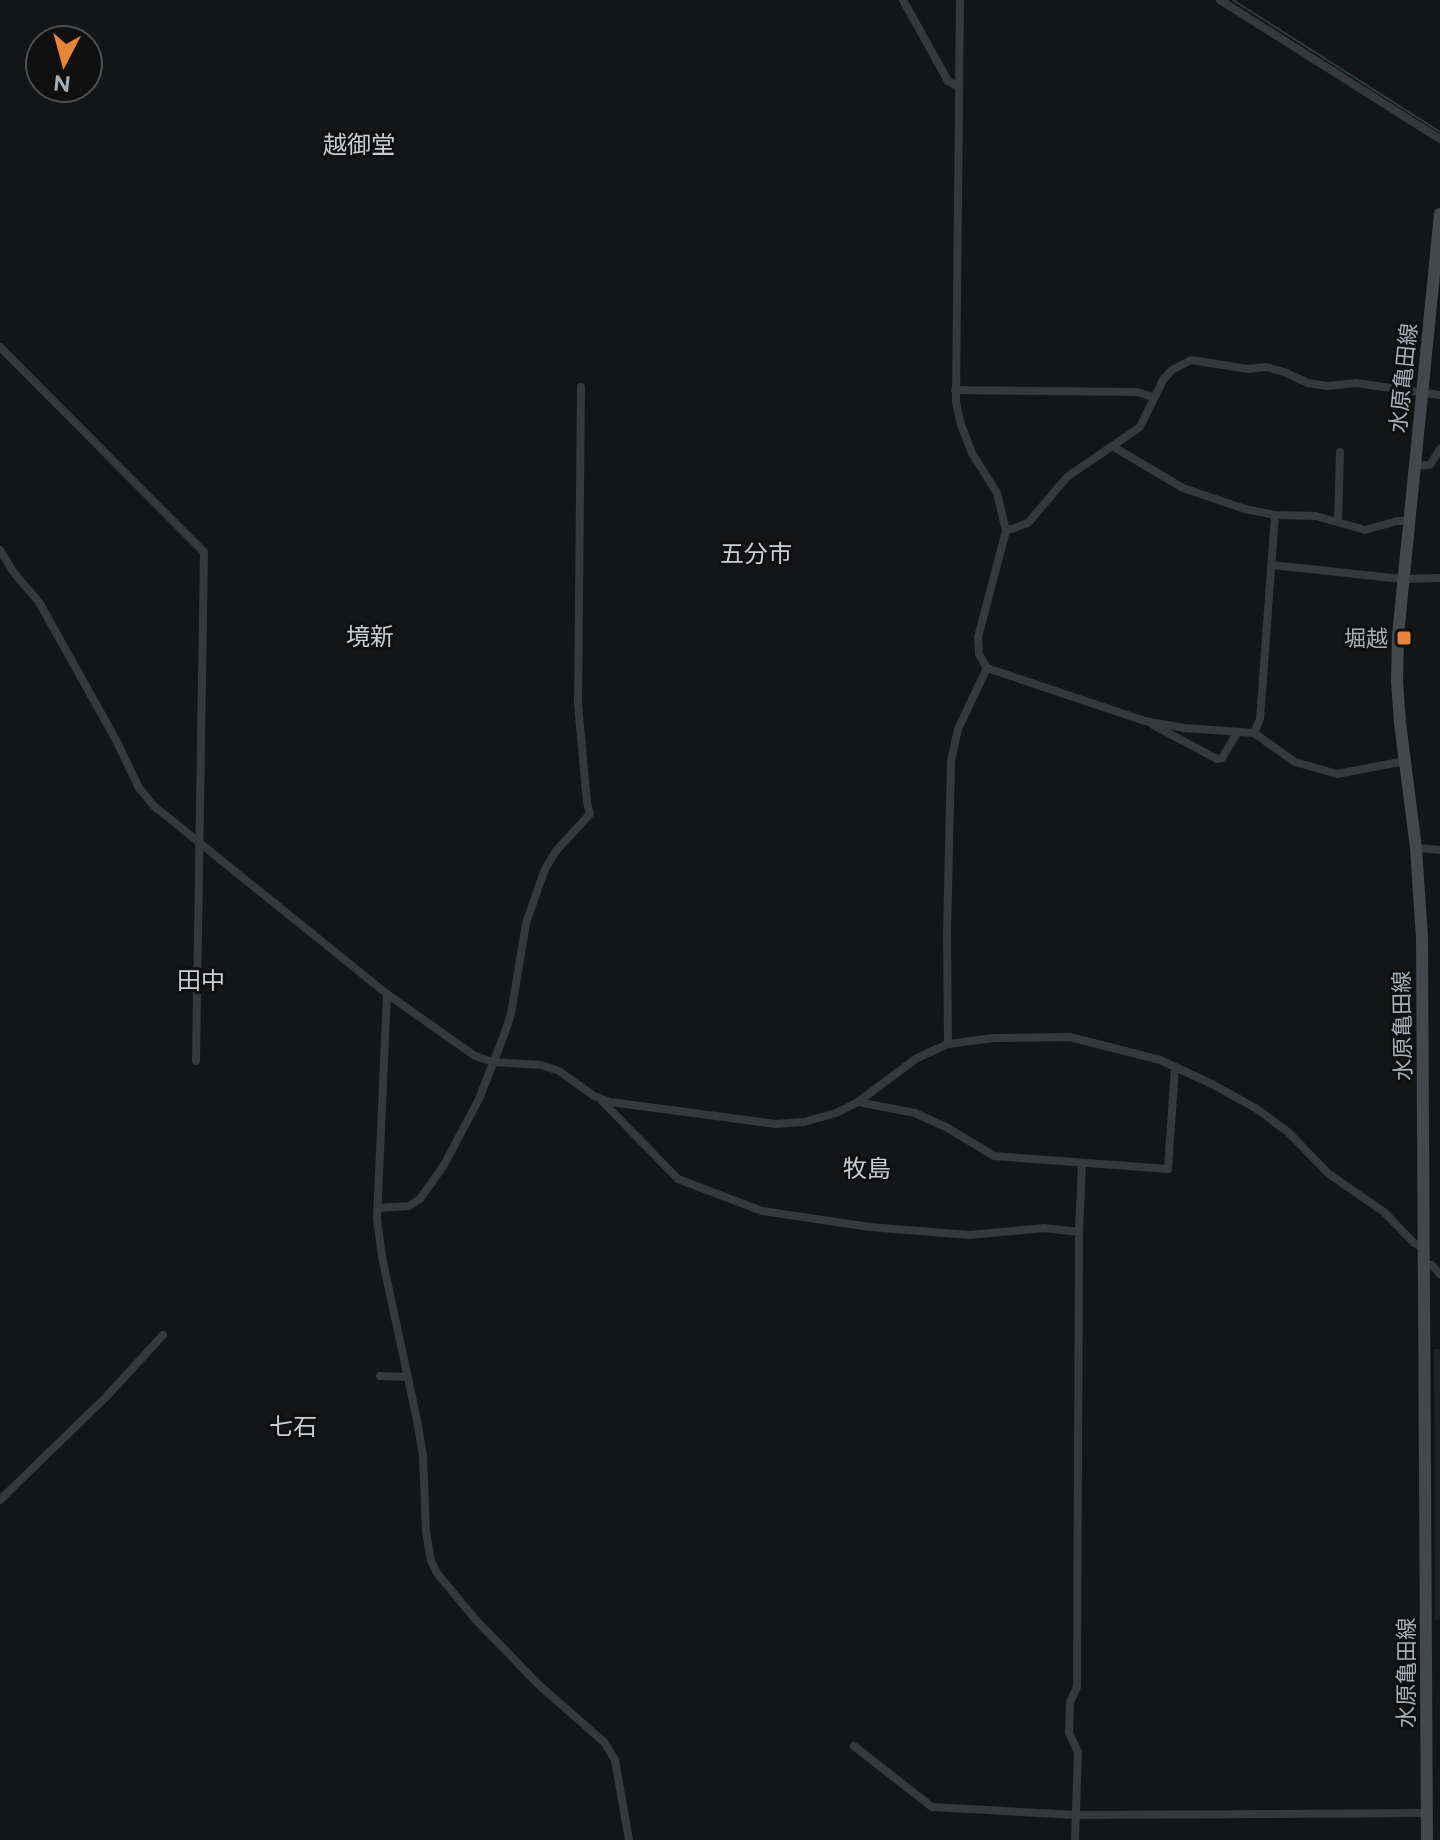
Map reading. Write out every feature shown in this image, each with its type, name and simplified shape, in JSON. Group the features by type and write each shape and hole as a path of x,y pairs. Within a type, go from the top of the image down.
{"main road":[{"name":"水原亀田線","path":"1427,1840 1422,938 1416,848 1397,681 1407,521 1421,392 1434,331 1440,214"},
{"path":"1424,1164 1440,1164"}],"street":[{"path":"903,0 948,81 959,87"},
{"path":"960,0 955,390 961,425 972,453 997,493 1006,531 978,637 979,654 987,668 1145,721 1184,728 1254,733 1295,762 1337,774 1405,761"},
{"path":"1220,0 1440,139"},
{"path":"0,347 204,552 196,1061"},
{"path":"1006,531 1028,523 1067,477 1140,427 1153,397 1172,370 1191,360 1248,369 1266,367 1308,383 1327,386 1356,383 1440,395"},
{"path":"378,1208 409,1206 420,1199 444,1165 495,1063 511,1014 526,923 545,869 556,851 590,814 578,704 581,387"},
{"path":"955,390 1137,392 1153,397"},
{"path":"1112,446 1205,498 1275,515 1316,516 1365,530 1407,521"},
{"path":"1413,466 1430,465 1440,449"},
{"path":"1338,521 1340,452"},
{"path":"1254,733 1260,719 1275,515"},
{"path":"0,550 49,620 139,788 154,806 387,994 475,1056 495,1063 541,1065 559,1071 610,1102 776,1124 804,1122 836,1113 858,1102 917,1058 948,1044 994,1038 1070,1037 1129,1051 1175,1067 1257,1109 1288,1132 1329,1174 1384,1212 1414,1243 1423,1247"},
{"path":"1272,565 1402,579 1440,578"},
{"path":"948,1044 951,761 958,729 987,668"},
{"path":"1145,721 1217,759 1231,748 1237,733"},
{"path":"1416,848 1440,850"},
{"path":"387,994 378,1208 382,1257 423,1456 426,1531 431,1561 437,1573 475,1619 539,1685 604,1742 615,1760 629,1840"},
{"path":"858,1102 915,1113 946,1127 994,1156 1082,1165 1168,1169 1175,1067"},
{"path":"599,1097 678,1179 762,1211 870,1227 969,1235 1044,1228 1079,1232"},
{"path":"1075,1840 1078,1752 1069,1733 1070,1702 1077,1687 1082,1165"},
{"path":"1423,1264 1432,1265 1440,1274"},
{"path":"0,1500 107,1396 163,1335"},
{"path":"380,1376 408,1377"},
{"path":"854,1746 932,1807 1075,1815 1427,1813"}],"shaded area":[{"path":"1434,1349 1440,1349 1440,1620 1435,1620"}],"waterway":[{"path":"1233,0 1440,132"}],"place":[{"name":"堀越","path":"1404,638"}],"district":[{"name":"越御堂","path":"359,145"},
{"name":"五分市","path":"756,554"},
{"name":"境新","path":"370,637"},
{"name":"田中","path":"201,981"},
{"name":"牧島","path":"867,1169"},
{"name":"七石","path":"293,1427"}]}
